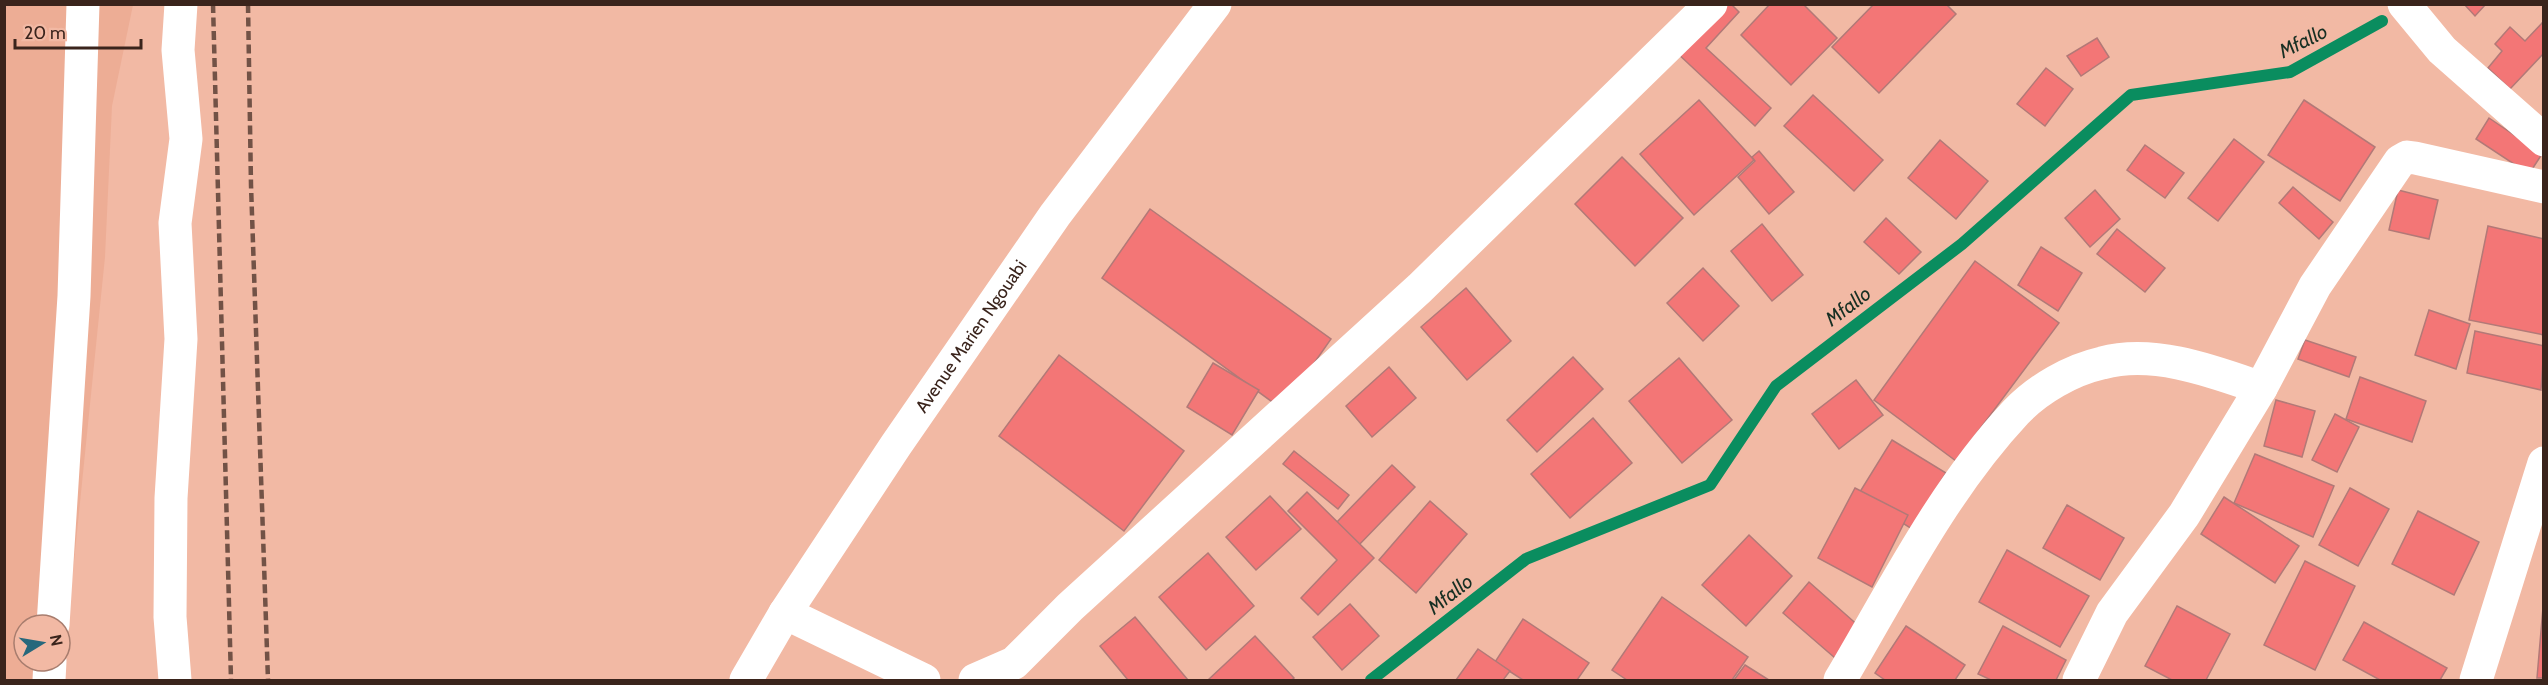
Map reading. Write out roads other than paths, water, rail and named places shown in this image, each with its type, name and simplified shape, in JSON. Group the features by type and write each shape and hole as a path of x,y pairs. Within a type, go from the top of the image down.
{"street":[{"path":"54,613 74,296 83,4"},
{"path":"175,681 170,617 171,498 181,339 175,223 186,139 178,50 182,4"},
{"name":"Avenue Marien Ngouabi","path":"746,681 785,613 896,445 1055,215 1215,4"},
{"path":"975,681 1014,663 1070,607 1420,288 1711,4"},
{"path":"2404,4 2442,50 2544,140"},
{"path":"2079,681 2112,613 2184,515 2261,388 2315,286 2400,161 2407,157 2415,158 2544,187"},
{"path":"1840,681 1948,498 2017,411 2056,381 2103,362 2153,359 2220,374 2261,388"},
{"path":"2476,681 2544,463"},
{"path":"785,613 924,681"}],"waterway":[{"name":"Mfallo","path":"1371,680 1526,559 1710,485 1776,386 1962,244 2131,95 2290,72 2382,21"}],"railway":[{"path":"213,4 231,680"},
{"path":"248,4 251,185 268,680"}]}
